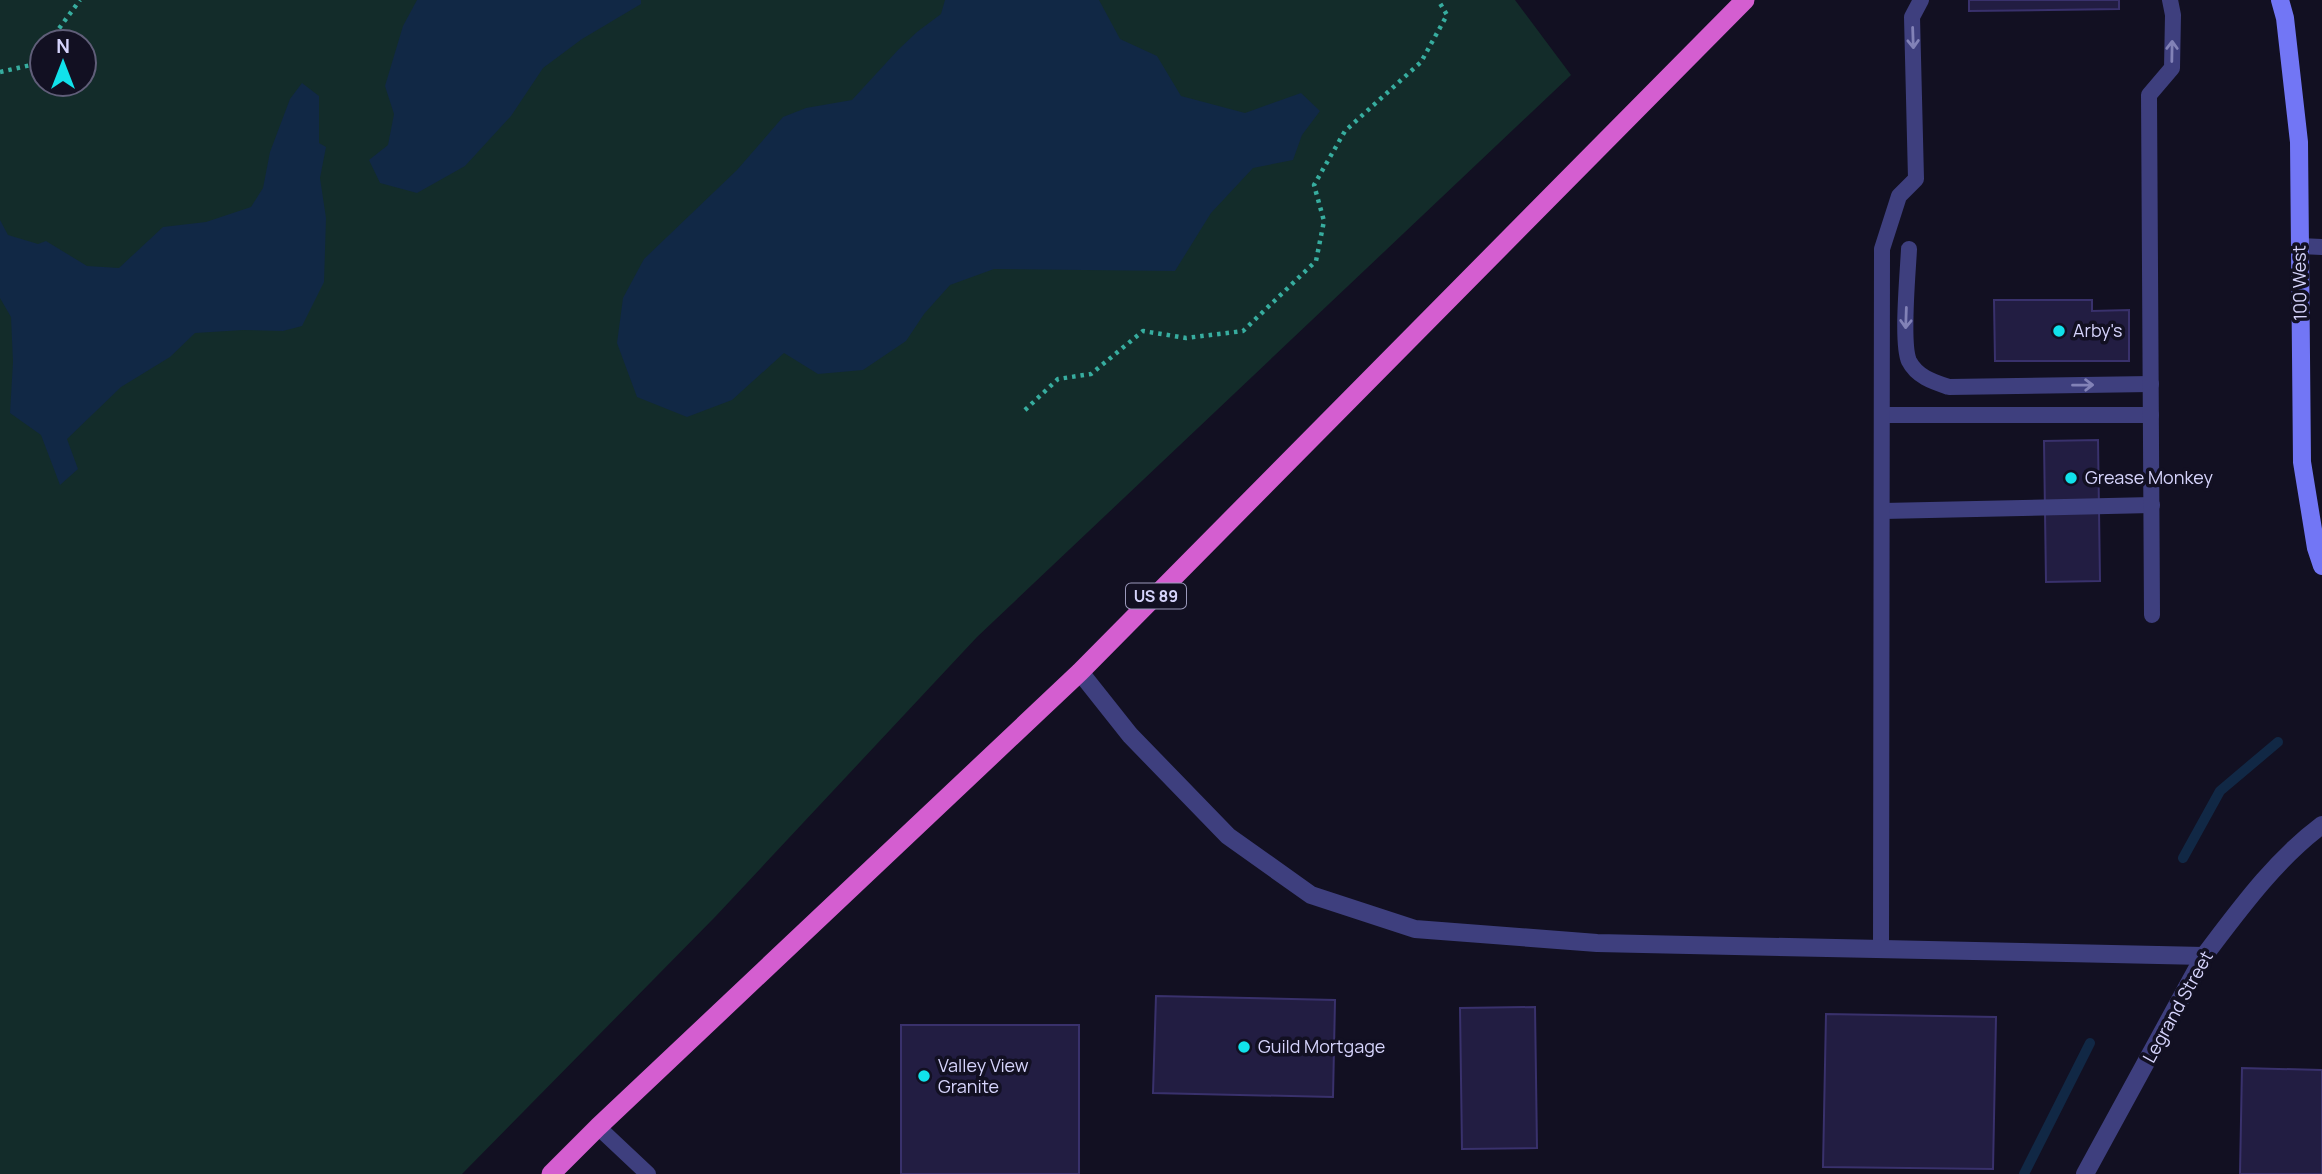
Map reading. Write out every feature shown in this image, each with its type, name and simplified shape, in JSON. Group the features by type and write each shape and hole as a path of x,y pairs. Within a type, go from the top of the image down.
{"highway":[{"name":"US 89","path":"551,1174 1080,672 1745,0"}],"main road":[{"name":"100 West","path":"2280,0 2285,18 2299,142 2302,462 2316,548 2322,566"}],"street":[{"path":"1080,672 1129,735 1228,836 1311,895 1415,929 1597,943 2204,956"},
{"name":"Legrand Street","path":"2085,1174 2204,956 2247,899 2303,839 2322,825"}],"lane":[{"path":"1881,948 1882,249 1899,196 1916,179 1912,17 1921,0"},
{"path":"2152,615 2150,95 2172,68 2171,0"},
{"path":"2300,246 2322,247"},
{"path":"1909,249 1905,332 1909,360 1925,379 1949,387 2151,384"},
{"path":"1883,415 2151,415"},
{"path":"1883,511 2152,505"},
{"path":"598,1127 648,1174"}],"path":[{"path":"59,28 80,0"},
{"path":"1025,410 1058,379 1091,374 1143,331 1186,338 1243,331 1317,261 1324,220 1314,185 1345,131 1421,62 1447,15 1438,0"},
{"path":"0,72 28,66"}],"green space":[{"path":"0,0 1515,0 1571,75 977,637 715,917 462,1174 0,1174"}],"water":[{"path":"417,0 641,0 641,4 582,39 543,68 511,116 465,166 417,193 380,183 369,160 388,145 394,114 385,86 403,26"},
{"path":"945,0 1099,0 1120,39 1157,56 1181,96 1245,113 1301,93 1320,111 1302,135 1293,160 1253,168 1211,213 1175,271 994,269 950,285 924,314 906,341 863,370 818,374 784,353 732,400 687,417 637,397 617,343 623,298 644,259 737,170 783,117 806,108 852,100 898,50 941,14"},
{"path":"302,83 319,96 319,143 326,147 320,178 326,218 324,282 302,326 283,331 195,333 170,357 121,387 67,439 78,469 60,485 41,435 10,413 13,362 11,317 0,298 0,220 8,235 38,244 46,241 87,266 119,268 163,227 206,222 251,207 263,188 270,152 290,99"}],"building":[{"path":"1969,0 2119,0 2119,9 1969,11"},
{"path":"1994,300 2092,300 2092,311 2129,310 2129,361 1995,361"},
{"path":"2098,440 2100,581 2046,582 2044,441"},
{"name":"Guild Mortgage","path":"1156,996 1335,1000 1333,1097 1153,1093"},
{"path":"1535,1007 1537,1148 1462,1149 1460,1008"},
{"path":"1826,1014 1996,1017 1993,1169 1823,1167"},
{"path":"901,1025 1079,1025 1079,1174 901,1174"},
{"path":"2242,1068 2322,1070 2322,1174 2240,1174"}],"waterway":[{"path":"2183,858 2220,791 2278,742"},
{"path":"2024,1174 2090,1043"}],"place":[{"name":"Arby's","path":"2059,331"},
{"name":"Grease Monkey","path":"2071,478"},
{"name":"Guild Mortgage","path":"1244,1047"},
{"name":"Valley View Granite","path":"924,1076"}]}
